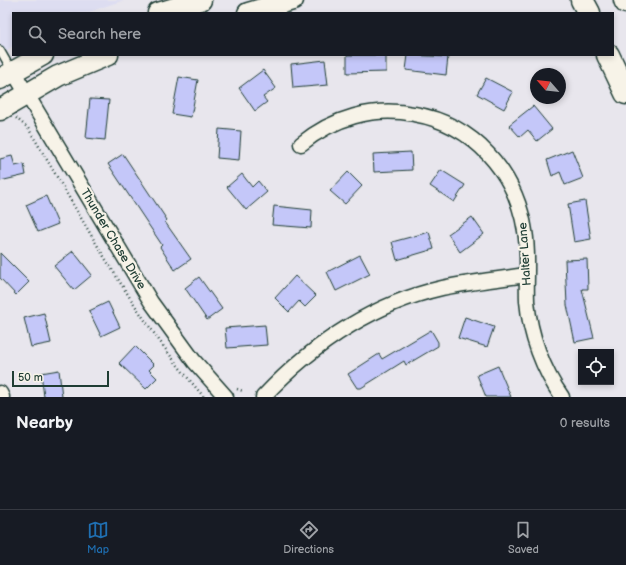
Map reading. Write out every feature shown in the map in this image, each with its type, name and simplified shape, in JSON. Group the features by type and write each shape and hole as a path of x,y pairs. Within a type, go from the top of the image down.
{"highway":[{"path":"582,0 588,12"},
{"path":"608,56 626,92"}],"main road":[{"path":"161,12 202,0"},
{"path":"251,12 293,0"},
{"path":"6,75 41,56"},
{"path":"0,110 58,76 106,56"}],"street":[{"name":"Thunder Chase Drive","path":"6,75 25,94 151,302 194,361 226,397"},
{"name":"Halter Lane","path":"301,144 315,133 332,124 358,115 382,111 423,115 442,121 471,138 486,151 498,165 514,192 525,232 527,302 533,333 549,376 562,397"},
{"path":"262,397 299,361 326,340 377,310 440,288 527,275"},
{"path":"0,392 2,397"}],"lane":[{"path":"0,50 6,75"}],"shaded area":[{"path":"0,0 124,0 89,12 12,12 12,47 0,55"}],"building":[{"path":"347,56 386,56 386,72 347,73"},
{"path":"408,56 448,57 446,75 406,70"},
{"path":"325,60 328,85 293,88 291,64"},
{"path":"263,70 276,88 263,97 267,102 255,111 239,88"},
{"path":"179,77 198,80 191,117 172,114"},
{"path":"486,78 513,92 504,109 477,94"},
{"path":"90,99 109,100 105,140 86,138"},
{"path":"533,106 552,129 537,141 528,130 520,137 509,125"},
{"path":"219,129 241,131 239,160 217,158"},
{"path":"572,150 583,178 565,185 560,172 552,176 547,160"},
{"path":"411,152 412,170 374,172 373,154"},
{"path":"123,154 167,220 165,222 191,259 175,270 160,247 162,245 108,164"},
{"path":"12,156 15,166 24,164 26,175 0,181 0,159"},
{"path":"441,170 465,185 454,202 430,186"},
{"path":"348,172 362,186 345,204 330,191"},
{"path":"242,174 252,187 258,181 267,192 246,210 227,187"},
{"path":"46,196 58,224 38,232 26,205"},
{"path":"585,201 591,239 574,242 568,204"},
{"path":"274,206 312,210 311,228 272,225"},
{"path":"472,217 484,234 460,252 448,234"},
{"path":"429,232 434,249 397,260 392,242"},
{"path":"73,251 92,275 74,290 54,266"},
{"path":"0,253 29,282 16,295 0,278"},
{"path":"360,255 370,274 336,291 327,272"},
{"path":"587,259 588,289 582,289 594,338 575,342 567,305 565,260"},
{"path":"295,276 316,296 305,307 299,301 289,312 275,298"},
{"path":"199,277 222,309 207,320 185,288"},
{"path":"108,302 120,327 101,336 89,311"},
{"path":"44,313 51,343 31,347 24,318"},
{"path":"465,317 494,327 487,347 458,338"},
{"path":"265,325 267,345 227,348 225,328"},
{"path":"431,330 438,342 438,346 406,365 404,361 361,388 357,388 348,374 379,354 382,359"},
{"path":"135,346 154,365 149,370 157,378 146,389 119,363"},
{"path":"498,366 511,397 486,397 477,375"},
{"path":"59,370 62,397 44,397 41,373"}]}
